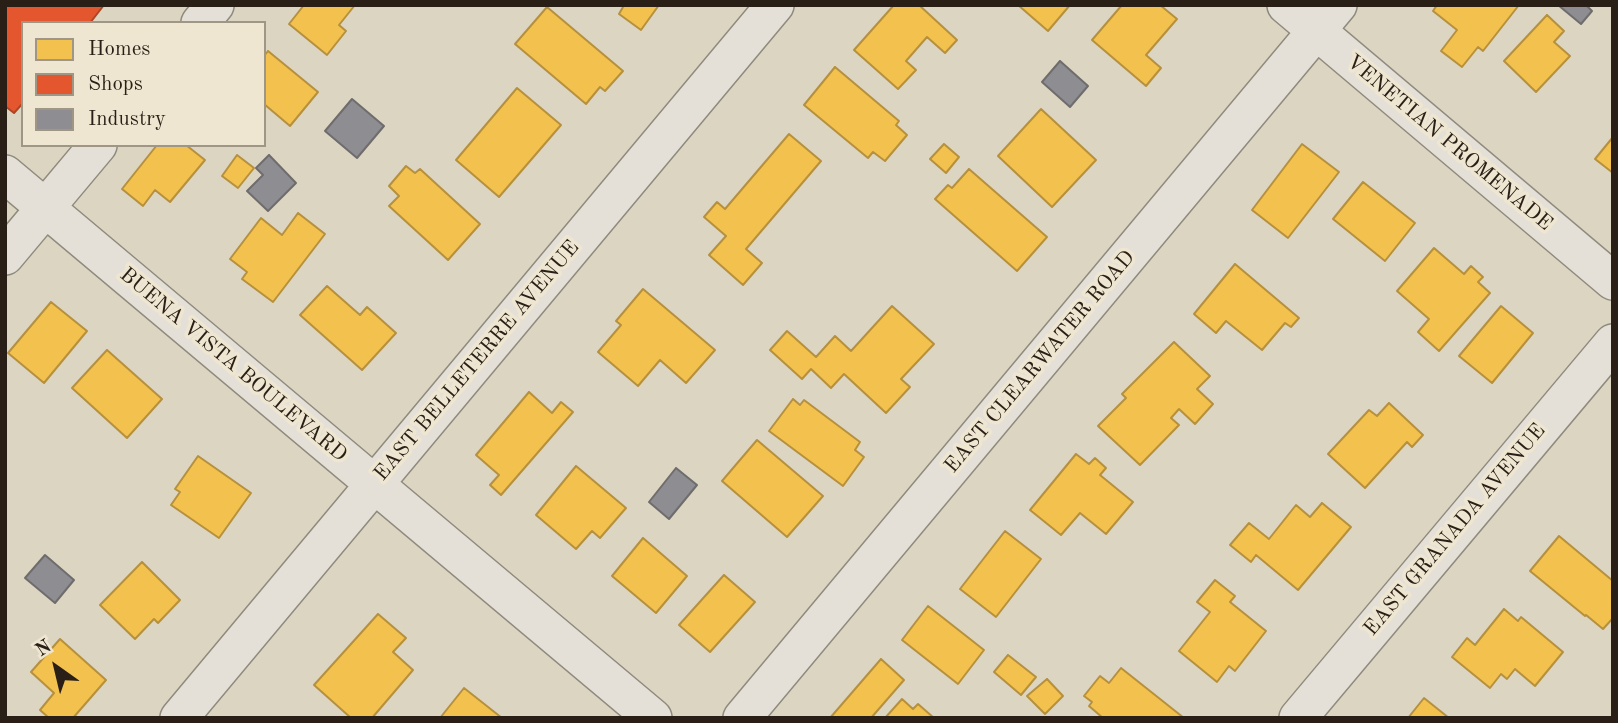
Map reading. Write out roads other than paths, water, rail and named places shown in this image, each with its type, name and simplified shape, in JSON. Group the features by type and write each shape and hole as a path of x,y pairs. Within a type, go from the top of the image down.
{"street":[{"path":"202,21 215,5"},
{"name":"EAST BELLETERRE AVENUE","path":"179,718 775,5"},
{"name":"VENETIAN PROMENADE","path":"1286,5 1328,18 1613,281"},
{"name":"EAST CLEARWATER ROAD","path":"742,718 1328,18"},
{"path":"5,256 96,147"},
{"name":"BUENA VISTA BOULEVARD","path":"5,174 653,718"},
{"name":"EAST GRANADA AVENUE","path":"1298,718 1613,343"}]}
